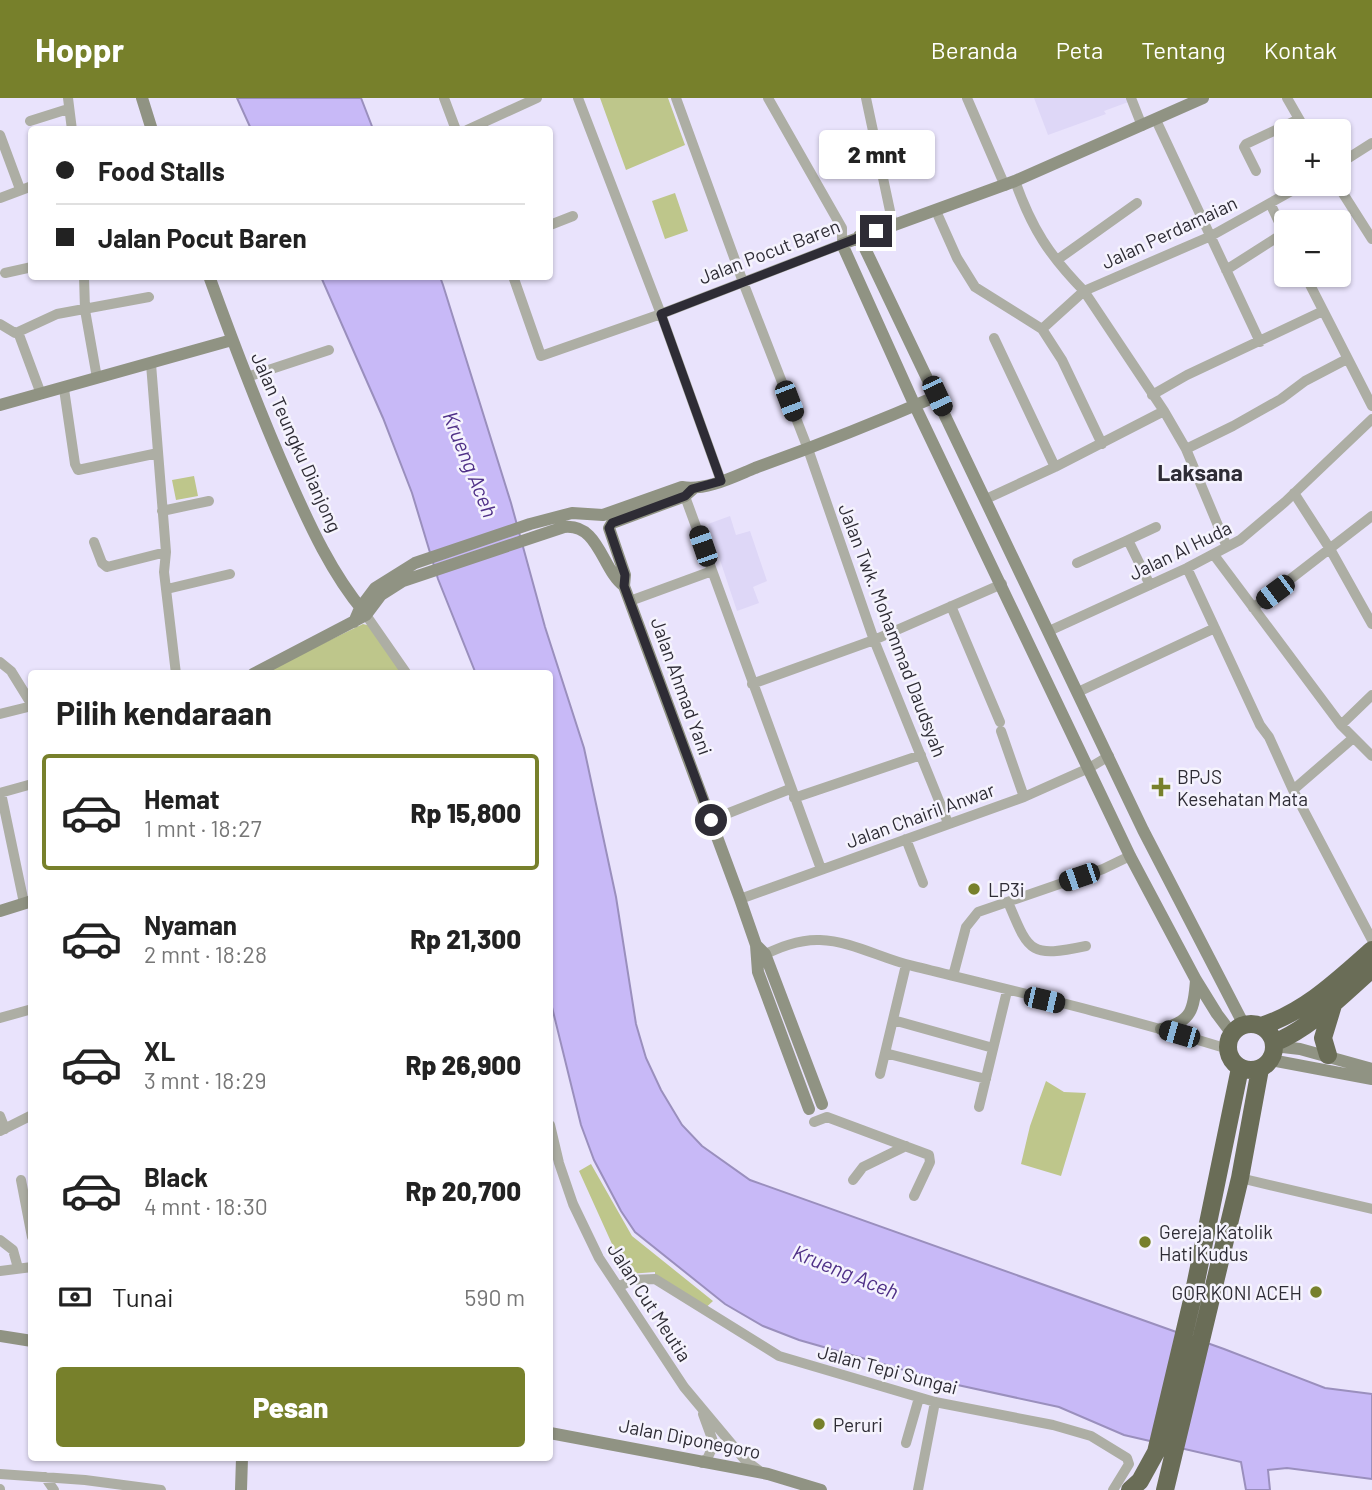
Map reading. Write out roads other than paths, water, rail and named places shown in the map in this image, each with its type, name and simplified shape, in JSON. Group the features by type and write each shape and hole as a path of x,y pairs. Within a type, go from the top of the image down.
{"highway":[{"path":"1372,950 1286,1017 1241,1034 1231,1060 1240,1068 1250,1070 1372,969"},
{"path":"1328,1055 1323,1038 1334,1002"},
{"path":"1165,1490 1164,1453 1201,1302 1240,1178 1270,1054 1269,1033 1241,1034"},
{"path":"1201,1302 1240,1068"},
{"path":"1130,1490 1164,1453"}],"main road":[{"path":"142,98 151,126"},
{"name":"Jalan Pocut Baren","path":"842,244 1010,183 1202,98"},
{"path":"859,236 1241,1034"},
{"path":"842,244 915,406 1130,856 1217,1014 1241,1034"},
{"name":"Jalan Teungku Dianjong","path":"210,280 232,340 303,509 336,572 363,611"},
{"path":"0,405 232,340"},
{"path":"363,611 375,588 417,569 532,530 572,513 603,515 721,481 937,396"},
{"name":"Jalan Ahmad Yani","path":"687,491 609,526 625,575 624,586 759,953 822,1104"},
{"path":"532,530 568,526 583,530 599,549 615,579 624,586"},
{"path":"261,670 354,622 381,594 417,569"},
{"path":"0,911 28,902"},
{"path":"759,953 758,972 809,1109"},
{"path":"1161,1029 1177,1025 1189,1014 1195,1001 1196,979"},
{"path":"1270,1054 1300,1049 1372,1069"},
{"path":"1270,1054 1372,1079"},
{"path":"795,1074 808,1070"},
{"path":"0,1335 28,1341"},
{"name":"Jalan Diponegoro","path":"553,1434 766,1474 821,1490"},
{"path":"241,1490 243,1461"},
{"path":"766,1474 770,1490"}],"street":[{"path":"444,98 454,126"},
{"path":"476,126 537,98"},
{"path":"578,98 661,314 721,481"},
{"name":"Jalan Twk. Mohammad Daudsyah","path":"676,98 808,449 874,640 948,823"},
{"path":"768,98 842,228 842,244"},
{"path":"866,98 893,225"},
{"path":"967,98 1037,234 1084,291 1164,411 1186,449 1227,547"},
{"path":"1131,98 1142,126"},
{"path":"1287,98 1299,119"},
{"path":"30,121 68,103 71,126"},
{"path":"1156,120 1260,342"},
{"path":"1256,171 1244,146 1274,131"},
{"path":"0,135 20,189"},
{"path":"1351,156 1372,143"},
{"path":"0,198 28,187"},
{"name":"Jalan Perdamaian","path":"1042,329 1084,291 1211,236 1281,196"},
{"path":"1345,196 1372,239"},
{"path":"1270,202 1274,211"},
{"path":"1057,260 1137,203"},
{"path":"936,211 957,258 975,287 1042,329 1062,360 1102,444"},
{"path":"553,224 573,216"},
{"path":"842,228 859,236"},
{"path":"1226,270 1274,242"},
{"name":"Jalan Pocut Baren","path":"514,280 541,356 661,314 842,244"},
{"path":"5,273 28,268"},
{"path":"84,280 85,310 97,378"},
{"path":"1311,287 1372,406"},
{"path":"0,324 15,333 57,314 149,297"},
{"path":"1152,395 1187,375 1323,312"},
{"path":"18,332 41,394"},
{"path":"994,338 1055,467"},
{"path":"247,377 329,350"},
{"path":"1186,449 1233,426 1281,399 1305,381 1347,359"},
{"path":"151,364 166,552 164,572 174,670"},
{"path":"64,389 78,470 158,453"},
{"path":"986,499 1102,444 1164,411"},
{"name":"Jalan Al Huda","path":"1049,631 1214,555 1255,530 1372,419"},
{"path":"687,491 752,684 821,869"},
{"path":"1294,493 1372,624"},
{"path":"162,511 209,501"},
{"path":"1253,608 1372,516"},
{"path":"1077,563 1156,527"},
{"path":"1128,540 1150,585"},
{"path":"94,542 102,563 107,567 166,552"},
{"path":"1214,555 1352,739 1372,756"},
{"path":"1187,568 1260,725 1269,737 1293,790 1372,940"},
{"path":"630,601 712,571"},
{"path":"167,589 230,574"},
{"path":"752,684 874,640 1002,584"},
{"path":"951,606 1001,727 1024,797"},
{"path":"363,611 404,670"},
{"path":"1078,692 1215,628"},
{"path":"0,662 11,671 28,699"},
{"path":"1341,725 1372,695"},
{"path":"0,714 28,706"},
{"path":"1293,790 1352,739"},
{"path":"711,820 921,755"},
{"name":"Jalan Chairil Anwar","path":"740,900 1024,797 1109,756"},
{"path":"28,785 0,793 28,902"},
{"path":"906,839 923,883"},
{"path":"953,976 968,922 978,912 1103,869 1130,856"},
{"path":"1008,902 1023,939 1030,945 1039,950 1057,952 1086,946"},
{"path":"759,953 811,940 842,943 906,965 1161,1029 1241,1034"},
{"path":"880,1074 906,965"},
{"path":"979,1107 1007,991"},
{"path":"0,1018 28,1010"},
{"path":"893,1020 993,1048"},
{"path":"885,1053 986,1079"},
{"path":"0,1116 2,1130 28,1117"},
{"path":"814,1122 827,1117 929,1155 914,1196"},
{"name":"Jalan Cut Meutia","path":"553,1138 573,1204 599,1258 684,1387 745,1460 766,1474"},
{"path":"853,1180 863,1167 906,1146"},
{"path":"1240,1178 1372,1209"},
{"path":"21,1180 28,1216"},
{"path":"0,1240 13,1250 18,1268"},
{"path":"0,1271 28,1267"},
{"name":"Jalan Tepi Sungai","path":"618,1287 632,1280 655,1279 779,1356 919,1398 1053,1425 1091,1436 1127,1458 1129,1464 1118,1486 1113,1490"},
{"path":"906,1443 919,1398"},
{"path":"918,1490 935,1402"},
{"path":"699,1404 714,1444 702,1463"},
{"path":"0,1474 45,1476 142,1490 161,1490"},
{"path":"45,1476 54,1490"}],"water":[{"path":"237,98 361,98 372,126 250,126"},
{"name":"Krueng Aceh","path":"322,280 441,280 584,748 616,897 636,1024 646,1058 682,1125 702,1146 750,1180 1224,1349 1325,1388 1372,1394 1372,1479 1287,1468 1268,1470 1270,1490 1246,1490 1241,1462 1124,1435 1059,1407 953,1384 799,1340 763,1326 725,1304 635,1232 594,1160 581,1125 553,1011 553,670 474,670 438,579 412,493 383,418"}],"place":[{"name":"BPJS Kesehatan Mata","path":"1161,787"},
{"name":"LP3i","path":"974,889"},
{"name":"Gereja Katolik Hati Kudus","path":"1145,1242"},
{"name":"GOR KONI ACEH","path":"1316,1292"},
{"name":"Peruri","path":"819,1424"}],"district":[{"name":"Laksana","path":"1200,472"}]}
